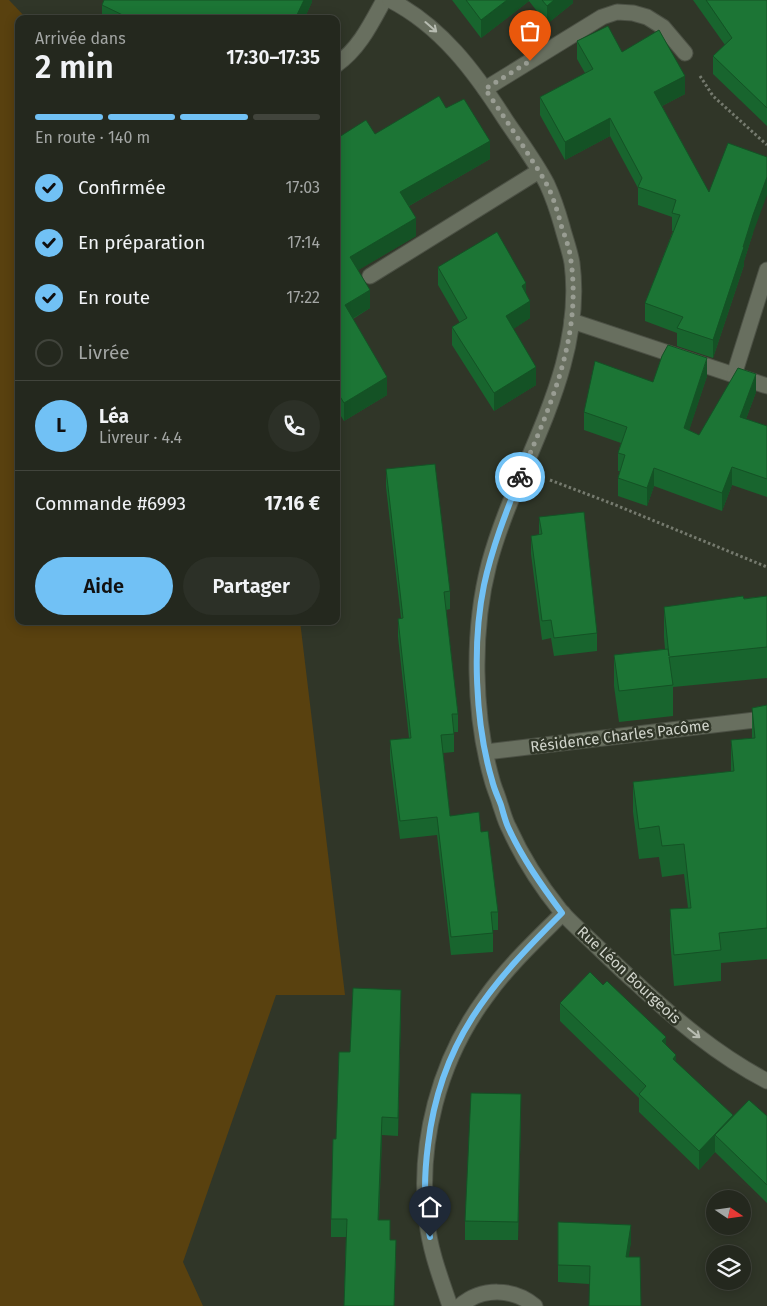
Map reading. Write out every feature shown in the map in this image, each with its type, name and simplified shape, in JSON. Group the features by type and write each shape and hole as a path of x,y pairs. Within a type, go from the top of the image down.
{"street":[{"path":"340,62 357,45 384,0"},
{"name":"Rue Léon Bourgeois","path":"390,0 414,13 448,42 485,89 548,186 571,259 573,279 572,322 567,351 557,387 511,499 490,562 480,617 476,667 481,724 492,780 508,827 535,875 562,913 676,1019 727,1058 767,1081"},
{"path":"485,89 602,17 617,12 633,13 647,17 663,27 685,53"},
{"path":"370,276 539,171"},
{"path":"734,375 767,270"},
{"path":"572,322 767,386"},
{"name":"Résidence Charles Pacôme","path":"486,752 755,720"},
{"path":"450,1306 432,1250 424,1196 429,1138 439,1088 460,1038 486,996 562,913"},
{"path":"460,1306 472,1298 498,1292 515,1294 535,1306"}],"path":[{"path":"685,53 712,96 767,145"},
{"path":"523,471 612,504 767,567"}],"shaded area":[{"path":"0,0 9,0 23,15 15,15 15,625 300,625 345,995 276,995 183,1262 203,1306 0,1306"}],"building":[{"path":"104,0 304,0 297,15 123,15 102,5"},
{"path":"466,0 507,0 481,20"},
{"path":"542,0 554,0 547,6"},
{"path":"706,0 767,0 767,108 713,56 732,38"},
{"path":"608,26 622,52 659,30 685,76 654,92 709,192 728,143 767,157 767,177 713,340 677,328 683,317 645,303 680,215 672,213 676,200 638,187 642,178 610,118 565,142 540,97 593,69 577,41"},
{"path":"439,96 446,108 464,99 490,141 400,192 416,218 350,257 370,290 345,305 387,377 344,403 340,396 340,136 366,120 375,134"},
{"path":"497,232 526,283 522,286 530,301 506,316 536,367 494,393 452,327 467,318 438,267"},
{"path":"668,345 707,358 684,428 699,435 738,368 756,374 740,417 767,426 767,479 732,467 722,493 654,468 647,488 618,478 625,455 618,453 627,427 584,412 595,361 653,382"},
{"path":"435,464 450,591 444,592 458,714 452,714 454,734 441,735 450,816 479,812 481,832 488,831 498,912 491,912 493,933 451,937 437,817 400,821 390,740 411,738 398,619 403,618 386,469"},
{"path":"584,512 597,633 554,638 551,620 542,621 531,536 542,534 539,517"},
{"path":"743,596 744,599 767,596 767,647 669,657 673,685 619,691 614,655 668,649 669,656 664,607"},
{"path":"767,705 767,928 719,933 721,950 674,955 670,909 691,908 684,844 662,846 659,826 639,829 633,782 734,771 731,740 755,738 752,708"},
{"path":"590,972 603,985 607,981 666,1037 662,1041 676,1055 673,1059 733,1115 699,1151 639,1094 646,1086 560,1003"},
{"path":"353,988 401,990 398,1118 382,1117 378,1220 390,1220 390,1240 396,1240 394,1306 344,1306 347,1219 331,1219 333,1139 336,1139 339,1052 350,1052"},
{"path":"471,1093 521,1094 518,1222 465,1221"},
{"path":"749,1100 767,1116 767,1185 715,1135"},
{"path":"558,1222 631,1225 626,1257 640,1257 641,1306 589,1306 590,1266 558,1265"}],"way so far":[{"path":"520,477 562,373 572,322 573,299 571,259 548,186 485,89 530,61"}],"route":[{"path":"430,1237 424,1196 426,1166 433,1115 439,1088 448,1064 460,1038 486,996 562,913 535,875 508,827 492,780 481,724 476,667 484,587 499,532 520,477"}]}
